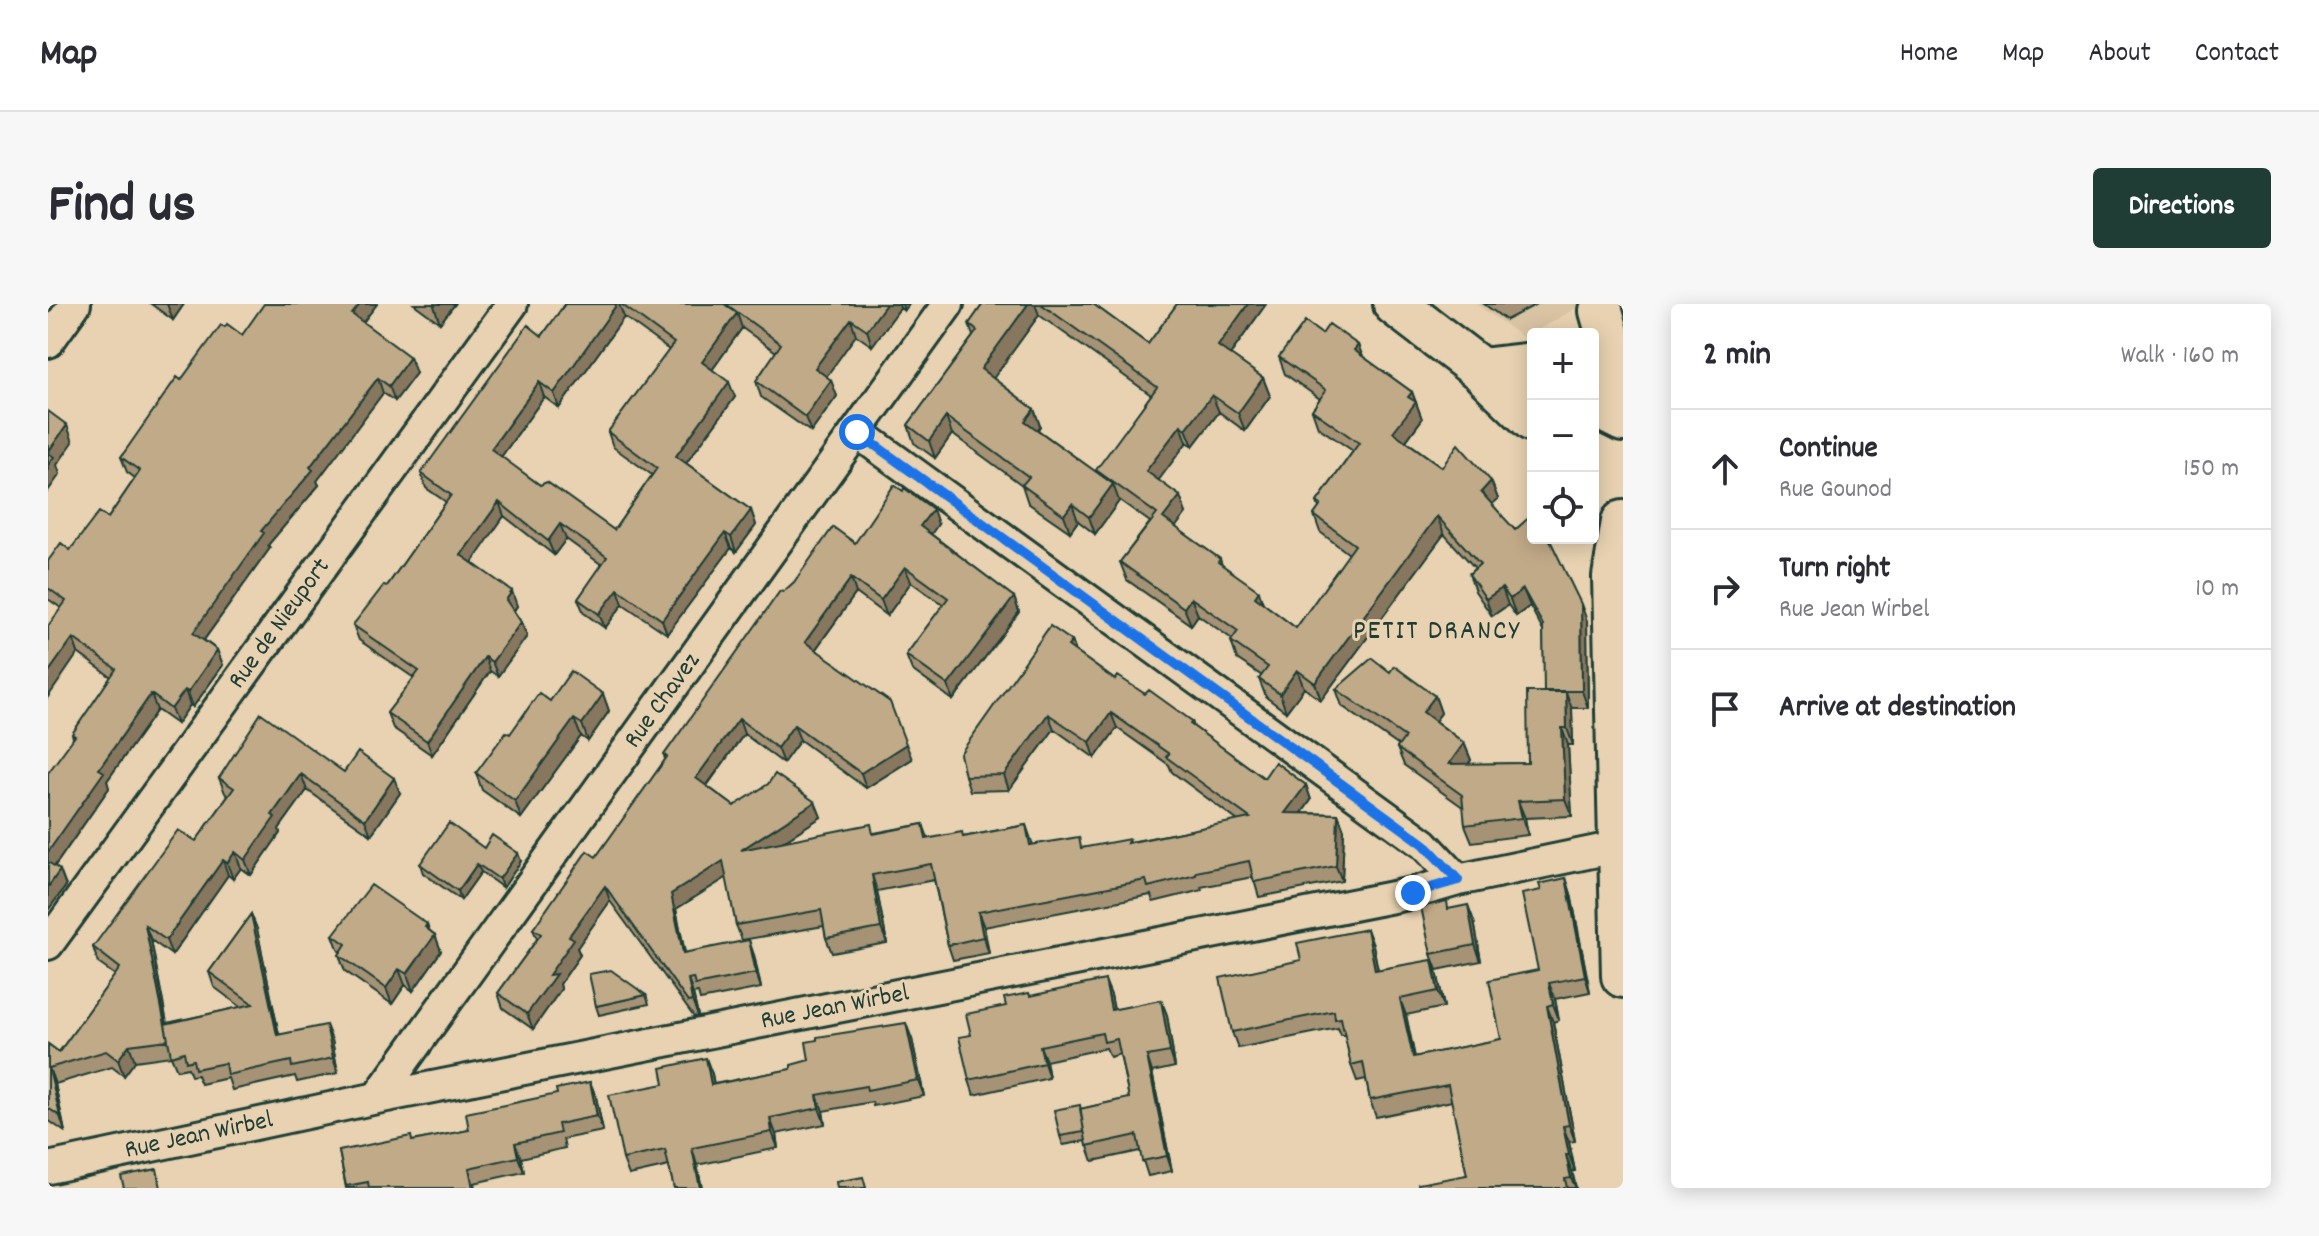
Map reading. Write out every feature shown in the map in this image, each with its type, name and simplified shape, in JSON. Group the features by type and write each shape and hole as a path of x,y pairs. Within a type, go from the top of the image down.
{"main road":[{"path":"1395,304 1481,370 1527,414"},
{"path":"1597,325 1623,388"},
{"path":"1481,370 1527,365"},
{"path":"1481,370 1527,388"},
{"path":"1599,410 1623,420"},
{"path":"1599,506 1623,503"},
{"path":"1623,522 1614,577 1623,976"},
{"path":"1599,537 1614,577"}],"street":[{"path":"48,342 75,304"},
{"name":"Rue de Nieuport","path":"48,944 512,304"},
{"name":"Rue Chavez","path":"377,1098 948,304"},
{"path":"857,432 1424,844 1458,880"},
{"name":"Rue Jean Wirbel","path":"48,1168 377,1098 1413,893 1458,880 1621,846"}],"shaded area":[{"path":"1476,304 1583,304 1541,328 1527,328 1524,338"}],"building":[{"path":"264,304 360,304 352,314 410,357 389,386 378,378 310,467 313,470 261,531 264,533 193,633 217,650 188,692 185,690 171,709 151,694 99,769 104,772 48,852 48,773 116,669 73,638 48,673 48,626 66,601 48,588 48,561 61,543 70,550 99,512 108,518 140,471 121,457 177,377 181,380 221,325 225,327 227,324 242,335"},
{"path":"565,304 617,304 554,393 539,382 491,449 540,485 547,482 614,530 657,468 608,432 674,343 621,304 724,304 737,313 702,362 729,382 676,456 751,510 731,537 725,533 662,620 618,589 599,614 578,599 607,557 560,524 548,541 499,502 461,555 512,591 506,600 521,622 492,662 485,657 427,741 387,713 419,671 353,625 384,585 387,586 451,495 421,473 528,325 542,336"},
{"path":"726,304 886,304 867,330 851,319 815,368 831,380 805,417 756,381 781,344"},
{"path":"983,304 1028,304 981,369 1034,409 1025,421 1113,484 1089,517 1072,504 1064,515 1022,485 1029,477 946,417 929,441 908,425 977,331 969,324"},
{"path":"1041,304 1093,304 1148,344 1177,304 1248,304 1218,346 1263,378 1238,413 1212,395 1186,429 1181,425 1146,471 1180,496 1163,518 1259,591 1255,597 1296,628 1355,545 1314,515 1321,505 1317,502 1359,443 1312,410 1326,390 1279,357 1305,322 1322,334 1329,324 1358,345 1354,350 1412,392 1408,397 1416,402 1393,432 1442,467 1458,444 1491,481 1481,492 1515,530 1527,519 1527,544 1552,544 1581,604 1582,691 1544,691 1543,625 1523,589 1510,599 1502,588 1486,599 1469,574 1480,564 1437,516 1315,683 1297,670 1280,694 1259,679 1268,667 1231,641 1238,631 1191,598 1184,608 1120,562 1157,514 1096,470 1157,387"},
{"path":"48,411 67,425 48,452"},
{"path":"894,485 903,491 904,488 933,509 920,526 1014,597 948,685 906,655 948,598 905,567 881,600 851,578 805,642 890,702 906,744 861,773 794,725 777,748 739,719 696,778 734,806 768,784 775,774 815,802 741,850 871,824 873,834 923,824 926,839 962,832 963,837 1026,825 1030,845 1079,837 1081,848 1129,839 1127,843 1250,818 1111,713 1090,742 1048,714 1004,775 965,776 960,754 1050,626 1072,641 1068,646 1115,680 1118,676 1145,694 1149,690 1264,778 1275,762 1306,785 1285,813 1338,814 1336,866 1254,882 1249,861 1196,872 1196,875 1148,887 1146,880 978,912 983,937 948,945 931,864 872,875 881,928 826,938 821,910 736,925 723,861 671,894 683,953 749,940 756,973 695,985 693,978 688,979 692,1001 688,1002 605,886 569,936 574,939 549,975 556,974 527,1014 498,993 541,934 533,929 587,851 596,857 780,591 783,592 794,582 833,527 855,543"},
{"path":"1372,658 1390,672 1394,666 1435,696 1423,712 1464,743 1449,764 1528,763 1527,692 1566,692 1567,728 1562,728 1565,799 1518,801 1522,818 1465,825 1462,795 1397,748 1405,737 1336,689"},
{"path":"571,671 603,694 582,724 574,719 515,801 476,773 506,732 510,734 539,693 550,701"},
{"path":"261,713 344,772 358,752 394,778 365,820 301,774 245,860 235,852 227,863 223,860 166,940 145,925 168,1040 129,1045 118,1060 106,1051 49,1068 60,1116 48,1108 48,1044 59,1052 120,968 93,947 178,830 196,841 234,788 219,778"},
{"path":"449,823 484,848 492,835 518,853 499,879 477,864 458,891 420,864"},
{"path":"48,862 60,870 48,887"},
{"path":"1566,878 1585,976 1549,983 1553,1004 1547,1006 1569,1125 1563,1126 1571,1178 1565,1179 1567,1188 1419,1188 1418,1184 1467,1175 1448,1085 1370,1100 1363,1062 1351,1065 1341,1018 1335,1019 1334,1011 1232,1032 1220,978 1301,960 1297,943 1367,929 1375,970 1432,960 1438,991 1400,999 1413,1057 1501,1039 1489,980 1538,970 1522,894 1541,890 1539,884"},
{"path":"371,885 427,924 425,927 435,935 407,974 399,969 386,988 339,955 346,944 333,935"},
{"path":"1447,901 1448,909 1468,905 1475,945 1431,954 1421,907"},
{"path":"251,914 277,1035 326,1025 333,1058 292,1067 291,1061 227,1075 225,1063 195,1069 193,1060 186,1062 184,1052 171,1056 165,1024 253,1004 209,972"},
{"path":"611,970 646,995 596,1006 589,974"},
{"path":"1105,980 1111,1010 1161,1000 1170,1052 1147,1056 1167,1156 1142,1161 1137,1135 1087,1146 1080,1109 1129,1098 1117,1039 1104,1042 1102,1033 1040,1046 1044,1063 969,1080 959,1037 971,1035 966,1014 1006,1006 1004,998 1029,993 1030,996"},
{"path":"906,1023 918,1080 817,1095 819,1108 770,1118 772,1132 692,1148 700,1188 674,1188 665,1150 623,1159 609,1095 664,1084 661,1068 706,1058 711,1085 791,1069 791,1065 809,1060 806,1042 817,1040 817,1037"},
{"path":"590,1082 597,1116 558,1124 560,1133 515,1143 518,1157 469,1168 473,1188 369,1188 368,1182 346,1186 339,1151 411,1136 412,1141 469,1130 466,1113 557,1094 556,1089"},
{"path":"1080,1105 1084,1132 1060,1136 1054,1110"},
{"path":"157,1169 161,1188 124,1188 121,1176"},
{"path":"863,1177 866,1188 837,1188 836,1182"}],"district":[{"name":"PETIT DRANCY","path":"1437,633"}],"route":[{"path":"857,432 1424,844 1458,880 1413,893"}]}
